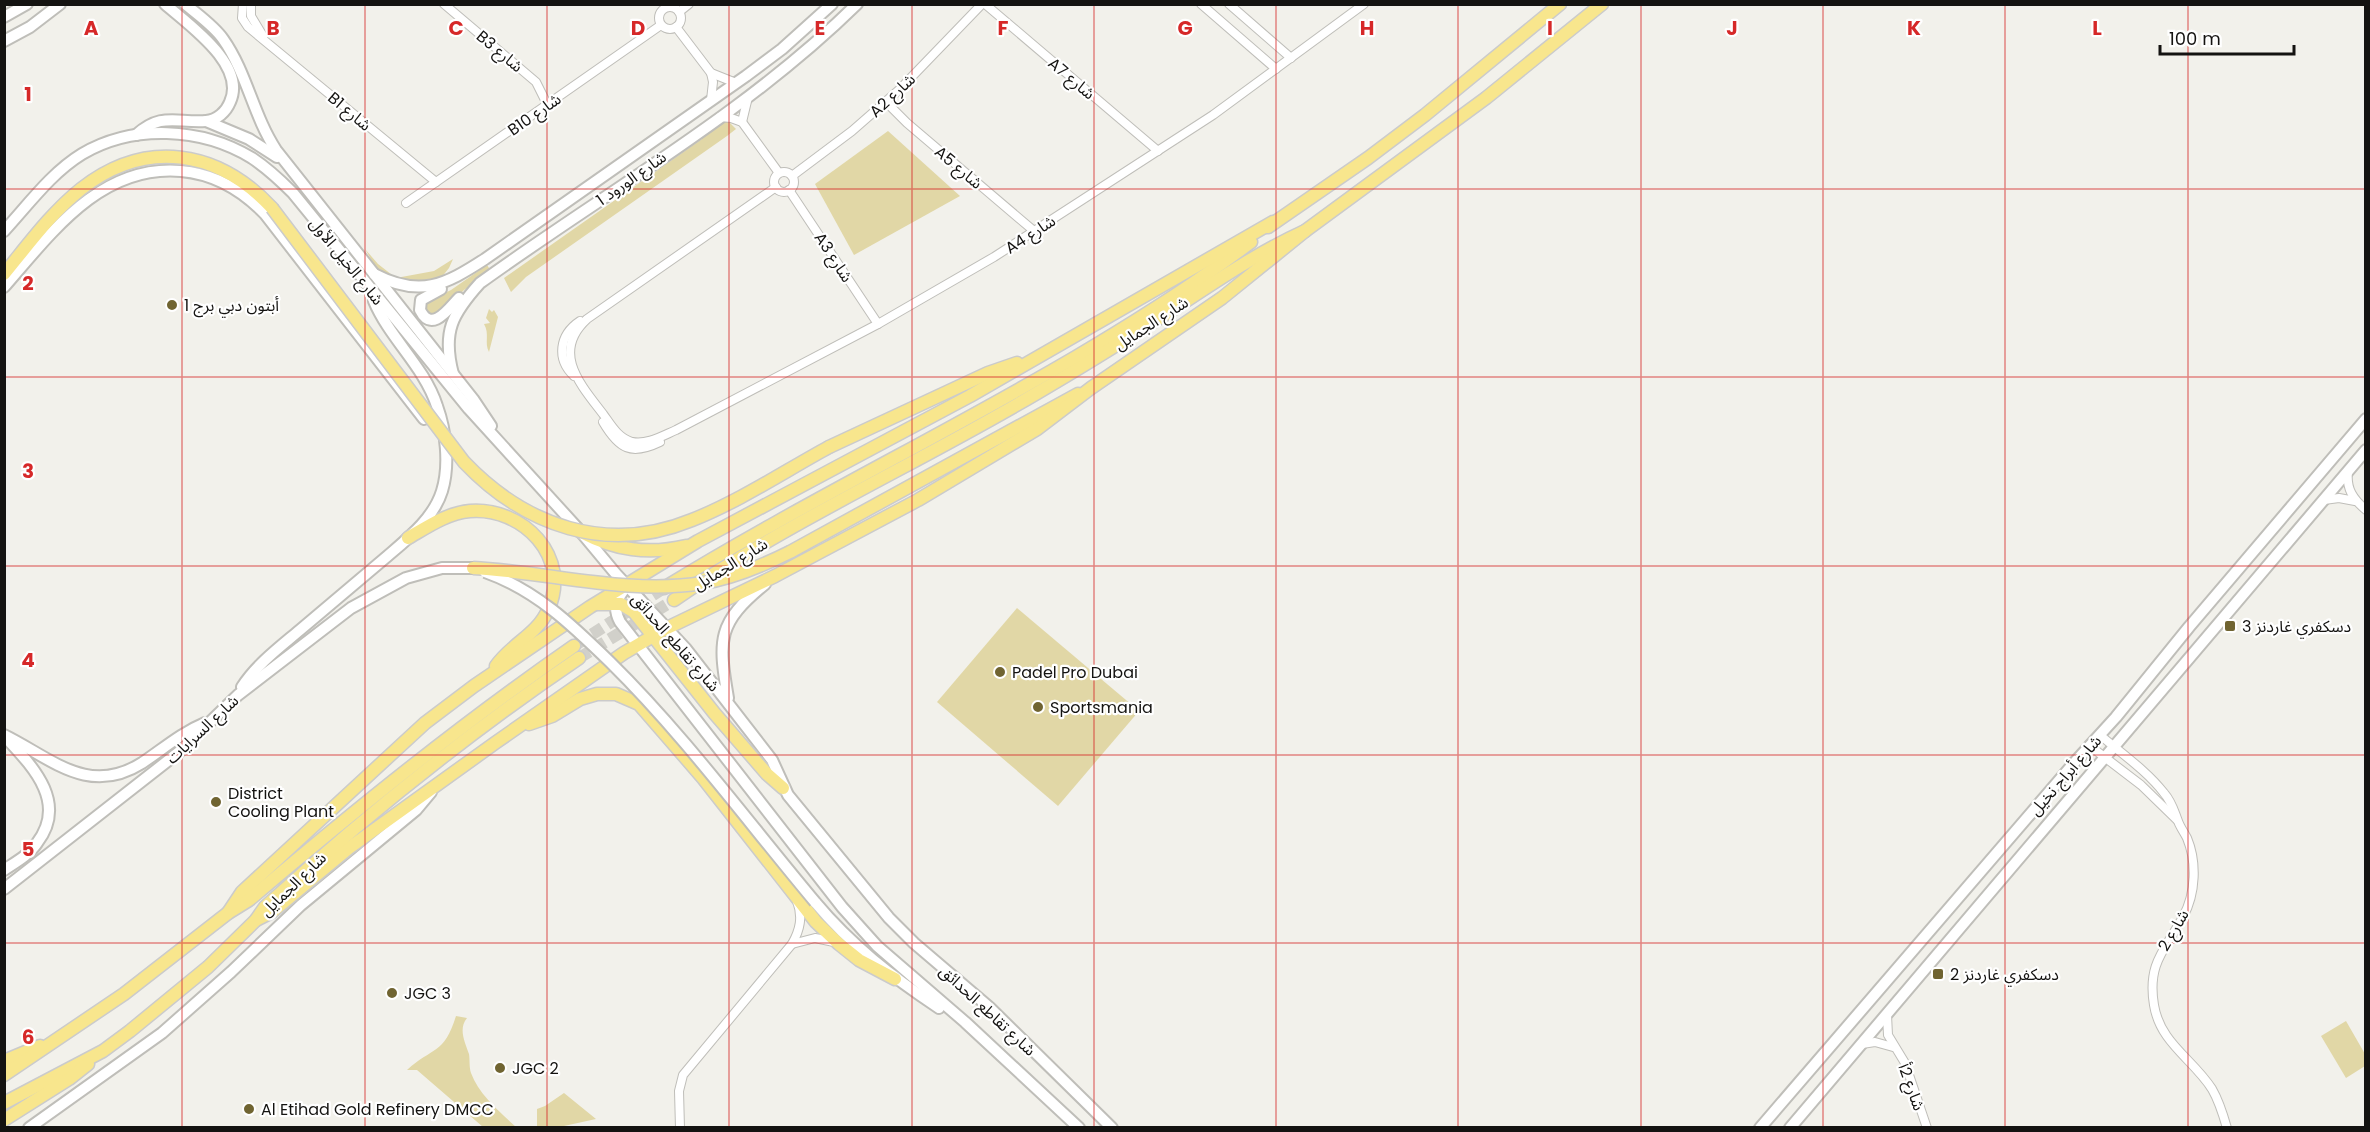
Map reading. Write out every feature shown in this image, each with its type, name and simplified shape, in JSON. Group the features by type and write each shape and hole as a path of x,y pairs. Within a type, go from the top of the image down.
{"main road":[{"path":"4,17 27,4"},
{"path":"4,41 43,18 60,4"},
{"path":"136,135 156,121 179,119 206,121 218,118 232,100 234,88 232,77 218,54 206,39 165,4"},
{"path":"185,4 222,37 232,52 266,135 286,164 483,413 499,442"},
{"name":"شارع الورود 1","path":"374,274 402,285 432,287 476,265 782,50 832,4"},
{"name":"شارع الورود 1","path":"453,374 448,347 452,320 458,308 480,283 749,96 804,53 856,4"},
{"name":"شارع الجمايل","path":"664,588 779,520 975,414 1065,362 1203,275 1257,237 1273,222 1320,192 1416,123 1482,71 1560,4"},
{"name":"شارع الجمايل","path":"674,600 760,545 1036,394 1244,263 1274,245 1305,231 1486,98 1602,4"},
{"path":"206,121 249,139 286,164"},
{"name":"شارع الخيل الأول","path":"4,231 59,171 82,154 108,142 136,135 166,132 196,136 225,145 251,157 273,173 293,193 371,291 499,442 627,586"},
{"path":"4,274 61,207 102,174 146,159 170,157 193,159 216,166 237,177 256,191 273,208 464,462 483,482 506,500 537,517 562,526 596,533 640,533 667,529 692,520 829,447 988,373 1032,359"},
{"path":"4,287 69,216 106,187 126,177 147,172 169,170 212,177 250,198 265,214 444,445"},
{"path":"228,913 242,892 409,737 457,698 595,604 698,541 970,396 1273,222"},
{"path":"256,920 272,912 350,848 519,726 638,644 775,576 970,470 1056,417 1090,388 1222,298 1305,231"},
{"path":"476,265 460,279 425,296 421,300 420,310 426,318 436,320 466,292 480,283"},
{"path":"238,695 250,676 266,659 408,538 435,507 441,493 445,477 442,426 430,391 385,322 371,291"},
{"path":"473,568 655,586 702,583 747,572 790,552 1064,400 1090,388"},
{"name":"شارع أبراج نخيل","path":"1760,1128 2100,735 2366,418"},
{"name":"شارع أبراج نخيل","path":"1790,1128 2366,450"},
{"path":"408,538 449,516 470,511 492,512 513,518 531,530 545,548 553,569 554,588 549,608 540,625 505,655 491,674"},
{"path":"581,532 597,540 632,550 672,549 698,541"},
{"name":"شارع السرايات","path":"4,889 179,752 238,695 351,608 406,578 442,568 473,568"},
{"path":"473,568 515,584 535,595 579,632 664,717 815,902 852,943 895,979"},
{"path":"728,702 721,657 723,637 727,626 740,605 775,576"},
{"name":"شارع تقاطع الحدائق","path":"1079,1128 965,1022 890,958 853,921 620,622 615,603 627,586 667,628 728,702 772,760 783,788 895,924 988,1007 1112,1128"},
{"path":"595,604 615,603 634,612 715,714 767,774 783,788"},
{"name":"شارع الجمايل","path":"4,1076 124,994 228,913 249,900 428,752 500,697 574,646"},
{"name":"شارع الجمايل","path":"4,1103 103,1051 183,989 256,920 265,907 379,806 478,730 579,658"},
{"path":"519,726 546,719 580,699 597,694 616,694 639,704 703,778 816,922 839,944 870,967 895,979 965,1022"},
{"path":"4,736 58,767 91,776 108,775 140,764 183,733 210,721"},
{"path":"4,736 42,780 49,805 48,819 38,843 4,870"},
{"path":"29,1128 169,1028 316,891 416,810 432,790"},
{"path":"4,1061 53,1042"},
{"path":"4,1120 69,1079 103,1051"}],"street":[{"name":"B1 شارع","path":"243,4 241,13 244,22 436,182"},
{"name":"B1 شارع","path":"251,4 253,22 265,40"},
{"name":"B3 شارع","path":"444,4 537,82 547,104"},
{"path":"678,12 689,4"},
{"name":"A2 شارع","path":"792,176 886,102 983,4"},
{"name":"A7 شارع","path":"983,4 1158,151"},
{"path":"1201,4 1276,69"},
{"path":"1229,4 1291,58"},
{"name":"A4 شارع","path":"776,187 587,319 573,326 568,332 562,346 567,369 579,380 606,427 617,442 624,447 642,450 660,442 676,430 955,281 1158,151 1364,4"},
{"path":"661,7 672,8 678,12 680,20 676,27 668,29 661,25 659,16 661,7"},
{"name":"B10 شارع","path":"406,203 661,25"},
{"path":"676,27 711,73 713,82 711,100"},
{"path":"711,73 736,83"},
{"path":"742,122 749,96"},
{"name":"A5 شارع","path":"886,102 907,123 1034,231"},
{"path":"719,117 742,122 779,173"},
{"path":"786,172 792,176 794,184 789,190 782,191 776,187 774,180 779,173 786,172"},
{"name":"A3 شارع","path":"789,190 878,324"},
{"path":"2348,471 2349,486 2355,501"},
{"path":"2324,500 2339,498 2355,501 2366,510"},
{"name":"شارع 2","path":"2100,735 2164,793 2173,806 2190,847 2193,886 2184,915 2163,947 2157,961 2152,987 2154,1008 2166,1037 2212,1089 2227,1128"},
{"name":"شارع 2","path":"2090,746 2141,785 2178,821"},
{"path":"680,1128 679,1091 687,1069 792,944 800,927 796,898"},
{"path":"792,944 815,938 839,944"},
{"name":"شارع 2أ","path":"1887,1014 1888,1035 1905,1063 1927,1128"},
{"name":"شارع 2أ","path":"1862,1044 1875,1042 1894,1048"}],"shaded area":[{"path":"728,121 736,129 526,277 511,292 504,278 702,139 702,136 718,124"},
{"path":"888,131 960,196 854,255 815,184"},
{"path":"365,249 378,264 396,278 434,271 453,259 441,278 405,283 378,271"},
{"path":"487,265 491,271 464,290 439,316 427,318 424,305 426,302 451,290"},
{"path":"489,309 492,312 494,310 498,317 489,352 484,324 490,323 486,318"},
{"name":"Sportsmania","path":"1017,608 1139,711 1058,806 937,702"},
{"path":"456,1016 467,1018 464,1022 463,1036 469,1054 470,1071 479,1089 490,1103 516,1127 483,1127 417,1070 407,1070 442,1044"},
{"path":"2346,1021 2365,1054 2365,1066 2346,1078 2321,1036"},
{"path":"564,1093 596,1119 564,1126 537,1127 537,1109"}],"tunnel":[{"path":"577,644 664,588"},
{"path":"579,658 674,600"}],"place":[{"name":"أبتون دبي برج 1","path":"172,305"},
{"name":"دسكفري غاردنز 3","path":"2230,626"},
{"name":"Padel Pro Dubai","path":"1000,672"},
{"name":"Sportsmania","path":"1038,707"},
{"name":"District Cooling Plant","path":"216,802"},
{"name":"دسكفري غاردنز 2","path":"1938,974"},
{"name":"JGC 3","path":"392,993"},
{"name":"JGC 2","path":"500,1068"},
{"name":"Al Etihad Gold Refinery DMCC","path":"249,1109"}]}
